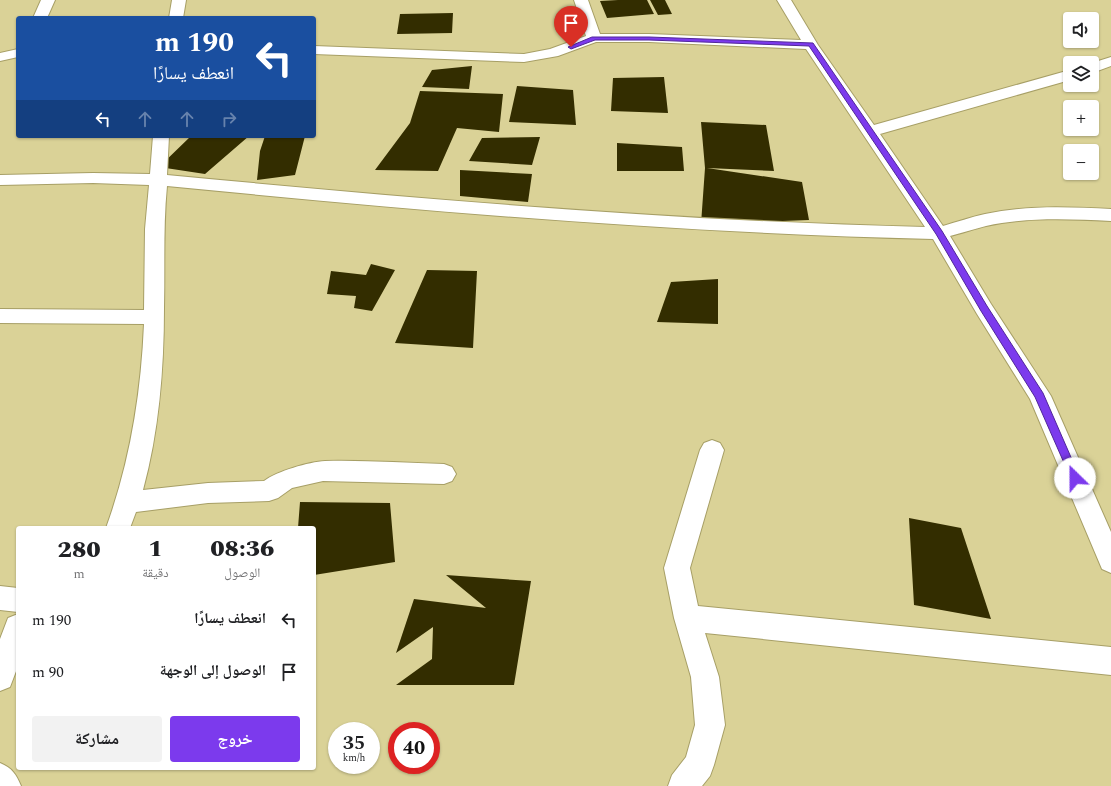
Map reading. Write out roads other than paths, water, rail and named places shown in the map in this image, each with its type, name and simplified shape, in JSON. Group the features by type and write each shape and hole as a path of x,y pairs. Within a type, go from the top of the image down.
{"street":[{"path":"41,16 48,0"},
{"path":"176,16 179,0"},
{"path":"581,0 594,38"},
{"path":"784,0 811,44 939,233 984,308 1040,396 1111,561"},
{"path":"316,50 524,58 553,53 594,38 649,38 811,44"},
{"path":"0,57 16,53"},
{"path":"1099,65 1111,60"},
{"path":"871,131 1063,77"},
{"path":"119,526 128,502 140,455 151,387 154,317 154,240 161,138"},
{"path":"0,180 93,178 158,180 578,217 846,231 939,233 986,220 1071,213 1111,215"},
{"path":"0,316 154,317"},
{"path":"682,786 699,765 710,725 705,677 687,618 676,568 712,450"},
{"path":"128,502 208,493 268,491 279,483 289,479 323,471 444,474"},
{"path":"0,598 16,600"},
{"path":"687,618 1111,661"},
{"path":"0,677 16,633"},
{"path":"0,778 6,786"}]}
